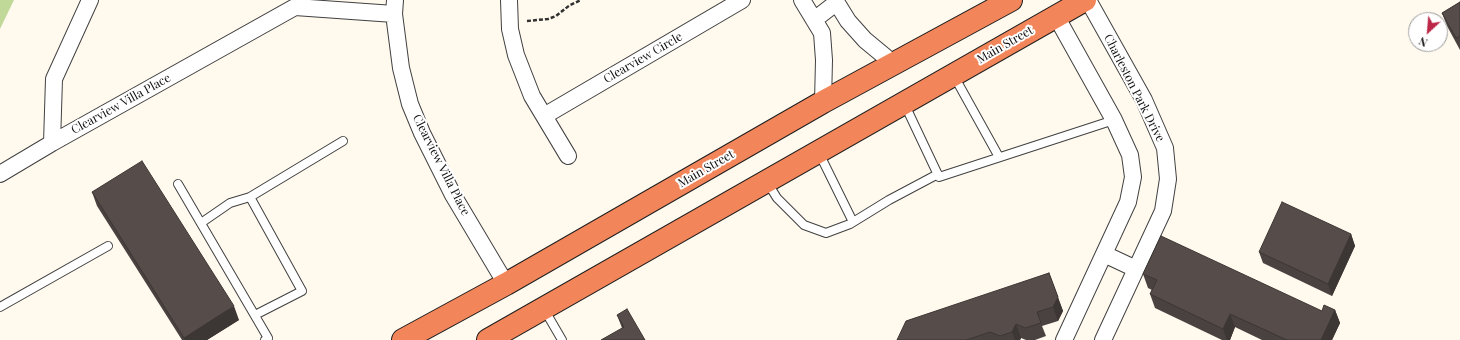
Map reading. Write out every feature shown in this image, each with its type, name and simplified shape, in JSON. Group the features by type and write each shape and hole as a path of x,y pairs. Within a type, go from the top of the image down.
{"highway":[{"name":"Main Street","path":"404,340 506,284 822,102 1011,0"},
{"name":"Main Street","path":"488,340 1085,0"}],"street":[{"name":"Clearview Villa Place","path":"52,143 54,79 90,0"},
{"path":"509,0 510,29 516,55 532,96 568,156"},
{"name":"Clearview Circle","path":"544,116 742,0"},
{"path":"802,0 822,33 824,60 822,102"},
{"name":"Charleston Park Drive","path":"1088,0 1144,100 1165,148 1168,179 1163,211 1103,340"},
{"path":"814,20 836,1 848,21 865,40 894,64"},
{"name":"Clearview Villa Place","path":"0,174 294,4 394,7 401,68 410,104 422,133 453,195 506,284"},
{"path":"1056,16 1114,120 1130,155 1133,177 1128,202 1064,340"},
{"path":"1104,254 1136,269"}],"lane":[{"path":"953,75 1000,157"},
{"path":"904,103 939,177 1114,120"},
{"path":"200,222 230,204 250,197 343,141"},
{"path":"818,152 853,222"},
{"path":"767,181 777,198 804,225 826,233 853,222 889,200 938,174"},
{"path":"178,184 268,338 265,340"},
{"path":"250,197 302,291 255,315"},
{"path":"0,307 108,246"},
{"path":"544,308 562,340"}],"path":[{"path":"510,22 548,19 556,16 570,5 581,0"}],"green space":[{"path":"0,0 14,0 0,29"}],"building":[{"path":"1460,2 1460,36 1456,38 1448,24 1448,12 1444,12"},
{"path":"142,161 234,306 184,338 92,192"},
{"path":"1282,202 1351,234 1328,284 1259,252"},
{"path":"1161,236 1322,311 1324,305 1335,310 1321,340 1287,340 1230,314 1223,329 1150,294 1157,280 1143,274"},
{"path":"1049,273 1058,297 1053,307 1037,312 1041,323 1025,328 1016,324 1012,332 1000,336 990,332 966,340 897,340 906,321"},
{"path":"627,309 645,340 601,340 624,327 617,315"}]}
